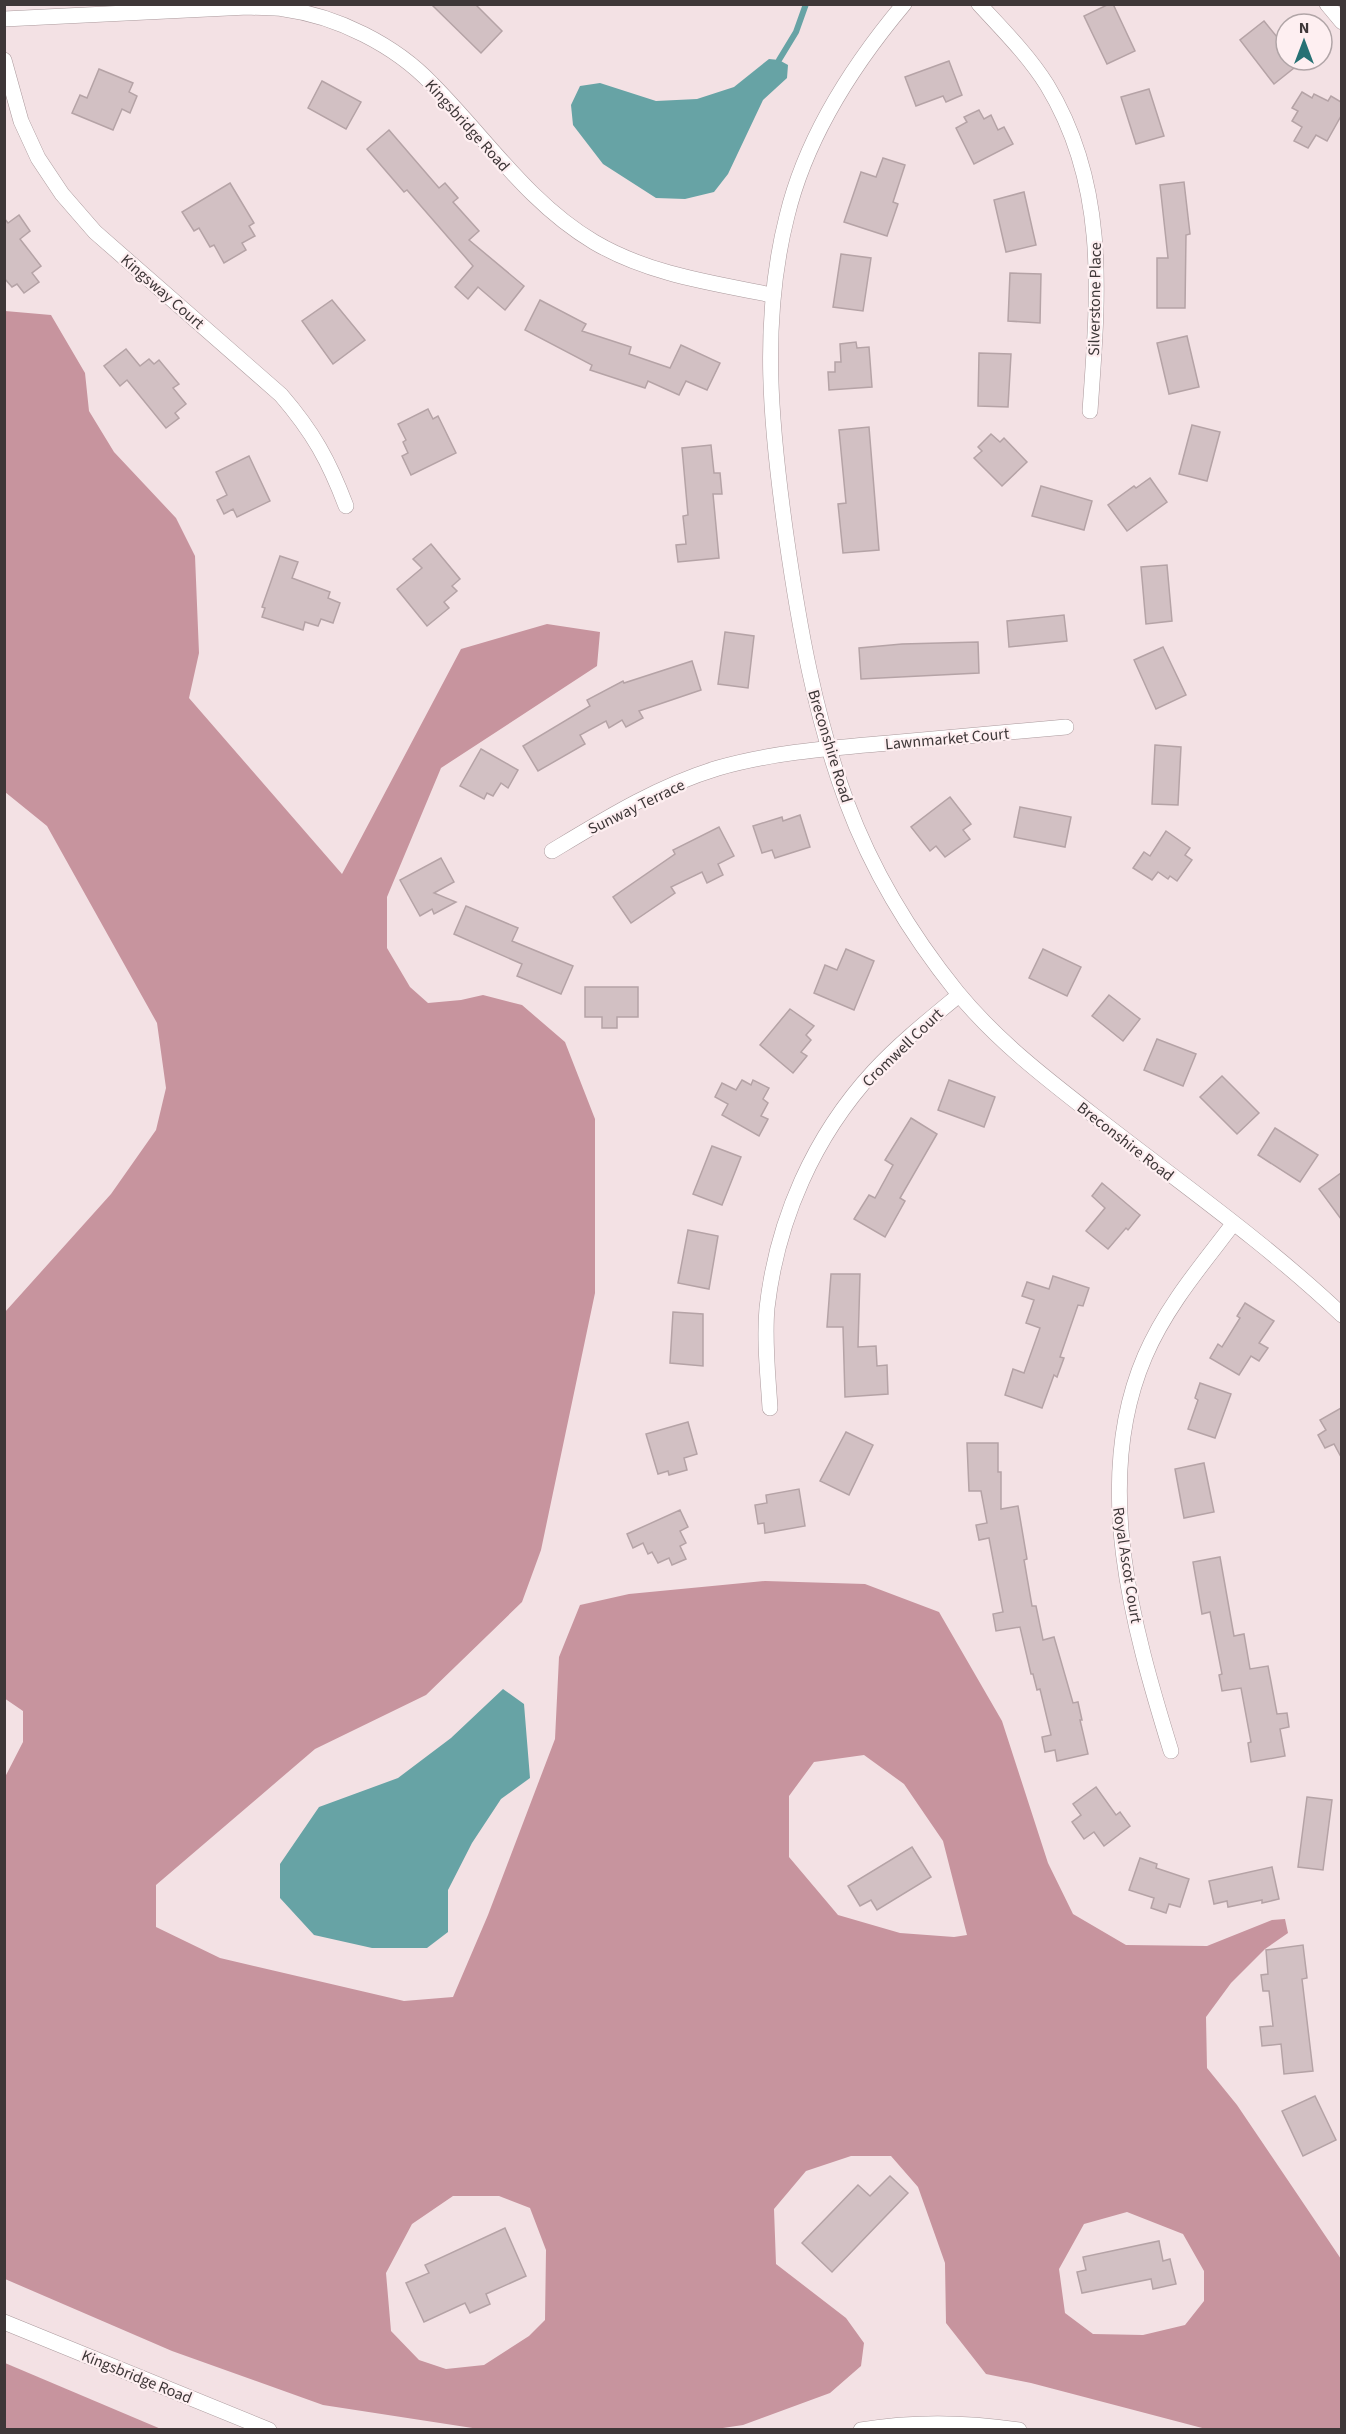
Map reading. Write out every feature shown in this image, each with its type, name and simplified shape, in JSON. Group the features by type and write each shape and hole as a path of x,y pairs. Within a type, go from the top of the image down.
{"street":[{"name":"Breconshire Road","path":"904,4 877,36 851,73 828,113 804,163 788,211 772,295 769,339 776,462 806,660 829,748 848,806 898,907 959,994 1006,1044 1292,1270 1341,1315"},
{"name":"Silverstone Place","path":"979,4 1020,48 1047,85 1067,126 1083,170 1092,212 1097,259 1097,315 1090,411"},
{"path":"1327,4 1341,22"},
{"name":"Kingsbridge Road","path":"4,19 248,7 328,11 398,55 431,82 520,183 558,216 594,242 637,262 685,278 772,295"},
{"name":"Kingsway Court","path":"4,60 21,121 38,158 62,195 95,232 253,368 281,395 301,418 320,447 346,506"},
{"name":"Lawnmarket Court","path":"829,748 1066,727"},
{"name":"Sunway Terrace","path":"552,850 611,815 670,786 718,769 774,756 829,748"},
{"name":"Cromwell Court","path":"770,1408 766,1361 767,1309 775,1261 786,1218 801,1182 843,1108 874,1071 959,994"},
{"name":"Royal Ascot Court","path":"1171,1751 1154,1696 1122,1546 1118,1508 1119,1472 1132,1396 1145,1357 1163,1321 1186,1286 1233,1224"},
{"name":"Kingsbridge Road","path":"4,2322 269,2430"},
{"path":"861,2430 930,2422 981,2424 1019,2430"}],"shaded area":[{"path":"5,311 51,315 85,373 89,411 114,452 176,518 195,556 199,653 189,698 342,874 461,649 547,624 600,632 597,666 441,768 387,897 387,948 410,987 428,1003 483,995 522,1005 565,1042 595,1119 595,1293 541,1550 522,1602 426,1695 315,1749 156,1885 156,1927 220,1958 404,2001 453,1997 488,1915 555,1739 559,1657 580,1605 629,1594 765,1581 865,1584 939,1612 1002,1721 1048,1863 1073,1914 1126,1945 1207,1946 1272,1920 1285,1919 1288,1933 1265,1949 1231,1983 1206,2017 1207,2068 1237,2105 1341,2259 1341,2429 1206,2429 1031,2383 986,2374 946,2323 945,2263 918,2187 891,2156 851,2156 806,2171 774,2209 776,2264 846,2318 864,2343 861,2366 830,2393 743,2425 716,2429 479,2429 323,2405 172,2351 5,2279 4,1779 23,1742 23,1711 4,1698 5,1312 111,1194 156,1130 166,1088 157,1023 47,826 5,792","holes":["864,1755 904,1784 943,1841 967,1935 954,1937 900,1933 838,1915 789,1857 789,1796 814,1762","453,2196 499,2196 530,2208 546,2250 545,2320 529,2336 484,2365 446,2369 419,2360 391,2331 386,2273 412,2224","1127,2212 1183,2234 1204,2271 1204,2301 1185,2325 1143,2335 1093,2334 1065,2313 1059,2269 1084,2224"]},
{"path":"5,2363 161,2429 5,2429"}],"water":[{"path":"769,59 779,60 788,65 787,78 763,100 728,174 714,192 685,199 656,198 603,164 573,125 571,105 580,86 600,83 656,101 697,99 734,87"},
{"path":"503,1689 524,1704 530,1778 501,1799 472,1843 448,1890 448,1932 427,1948 372,1948 314,1935 280,1898 280,1864 319,1807 398,1778 451,1738"}],"building":[{"path":"431,4 475,4 502,31 481,53"},
{"path":"1113,4 1135,51 1107,64 1084,16"},
{"path":"1264,21 1274,33 1274,72 1289,72 1274,84 1240,40"},
{"path":"949,61 962,95 946,102 943,96 916,106 905,77"},
{"path":"99,69 133,83 129,92 137,96 130,113 122,109 113,130 72,113 80,95 87,98"},
{"path":"322,81 361,102 346,129 308,108"},
{"path":"1149,89 1164,136 1136,144 1121,97"},
{"path":"1302,92 1312,98 1314,94 1328,101 1331,96 1341,102 1341,116 1327,141 1316,135 1308,148 1294,141 1302,127 1292,121 1298,111 1292,108"},
{"path":"979,110 984,119 991,115 998,130 1004,127 1013,144 974,164 956,128 967,122 964,117"},
{"path":"389,130 439,188 445,183 458,198 453,202 479,231 469,240 524,286 505,310 478,287 468,299 455,287 473,266 407,190 404,192 367,149"},
{"path":"883,158 905,165 893,202 898,204 887,236 844,222 861,172 876,177"},
{"path":"1184,182 1190,234 1186,235 1185,308 1157,308 1157,258 1168,258 1160,185"},
{"path":"230,183 254,223 249,226 255,236 242,243 246,250 224,263 214,245 210,247 199,228 194,231 182,212"},
{"path":"1024,192 1036,245 1006,252 994,200"},
{"path":"19,215 30,231 20,239 41,266 32,273 39,282 24,293 17,284 12,287 4,278 4,218 8,223"},
{"path":"841,254 871,258 863,311 833,307"},
{"path":"1010,273 1041,274 1040,323 1008,321"},
{"path":"332,300 365,340 333,364 302,321"},
{"path":"540,300 586,324 582,331 631,347 629,354 670,368 681,345 720,363 707,390 686,381 679,395 648,381 645,388 590,370 592,365 525,330"},
{"path":"1187,336 1199,387 1169,394 1157,343"},
{"path":"856,342 857,348 869,347 872,387 829,390 828,372 835,372 835,362 841,362 840,344"},
{"path":"126,349 140,366 149,359 154,364 159,360 179,384 173,388 186,404 175,413 179,418 166,428 127,380 120,386 104,366"},
{"path":"979,353 1011,354 1008,407 978,406"},
{"path":"428,409 433,419 438,416 456,453 411,475 402,456 408,453 403,442 406,440 398,424"},
{"path":"1192,425 1220,432 1207,481 1179,474"},
{"path":"869,427 879,550 843,553 838,504 846,503 839,430"},
{"path":"991,434 1000,442 1004,438 1027,462 1002,486 974,458 982,451 978,447"},
{"path":"711,445 714,473 720,473 722,494 713,494 719,558 678,562 676,545 686,544 683,516 688,515 682,448"},
{"path":"249,456 270,501 237,517 233,509 224,514 217,500 227,495 216,472"},
{"path":"1150,478 1167,502 1127,531 1108,505 1134,486 1136,488"},
{"path":"1041,486 1092,501 1084,530 1032,516"},
{"path":"431,544 460,579 452,586 457,591 444,602 449,608 427,626 397,589 422,568 413,559"},
{"path":"280,556 298,562 292,578 330,592 328,598 340,603 333,623 321,619 318,626 305,622 303,630 262,617 265,608 262,607"},
{"path":"1167,565 1172,621 1146,624 1141,567"},
{"path":"1064,615 1067,641 1009,647 1007,621"},
{"path":"725,632 754,636 748,688 718,684"},
{"path":"978,642 979,673 861,679 859,648 902,644"},
{"path":"1163,647 1186,695 1156,709 1134,660"},
{"path":"692,661 701,690 639,711 643,718 626,727 622,720 609,728 606,721 580,735 585,744 538,771 523,746 590,706 587,700 623,681 624,683"},
{"path":"1155,745 1181,747 1178,805 1152,804"},
{"path":"481,749 518,770 508,788 501,783 493,796 487,793 484,799 460,786"},
{"path":"950,797 971,824 963,830 970,839 945,857 936,846 930,851 911,827"},
{"path":"1020,807 1071,817 1065,847 1014,837"},
{"path":"800,815 810,847 775,858 772,850 762,853 753,826 782,817 783,821"},
{"path":"719,827 734,856 718,864 723,875 707,883 702,872 671,887 675,893 631,923 613,897 675,854 673,850"},
{"path":"1166,831 1190,848 1185,855 1192,860 1177,881 1170,876 1168,879 1158,872 1152,880 1133,868 1144,852 1150,856"},
{"path":"441,858 454,882 434,893 456,902 434,914 432,909 420,916 400,880"},
{"path":"466,906 518,928 512,941 573,966 561,994 517,976 522,964 454,934"},
{"path":"846,949 874,961 854,1010 814,993 825,965 837,970"},
{"path":"1043,949 1081,967 1067,996 1029,978"},
{"path":"585,987 638,987 638,1017 617,1017 617,1028 602,1028 602,1017 585,1017"},
{"path":"1109,995 1140,1019 1123,1041 1092,1016"},
{"path":"790,1009 814,1026 806,1035 811,1040 801,1052 807,1056 793,1073 760,1045"},
{"path":"1157,1039 1196,1054 1183,1086 1144,1070"},
{"path":"1222,1076 1259,1113 1237,1134 1200,1097"},
{"path":"742,1080 751,1085 753,1080 769,1088 763,1099 768,1103 761,1116 768,1119 759,1136 722,1115 728,1104 715,1097 722,1083 736,1090"},
{"path":"949,1080 995,1097 984,1127 938,1110"},
{"path":"911,1118 937,1134 900,1198 905,1201 885,1237 854,1219 869,1195 875,1198 893,1165 885,1160"},
{"path":"1275,1128 1318,1155 1300,1182 1258,1155"},
{"path":"712,1146 741,1157 722,1205 693,1194"},
{"path":"1341,1173 1341,1219 1319,1189"},
{"path":"1102,1183 1140,1215 1108,1249 1086,1231 1105,1208 1092,1196"},
{"path":"688,1230 718,1236 709,1289 678,1283"},
{"path":"831,1274 860,1274 858,1347 876,1346 877,1366 887,1365 888,1394 845,1397 843,1327 827,1327"},
{"path":"1053,1276 1089,1288 1083,1306 1078,1305 1060,1357 1064,1358 1057,1377 1054,1375 1042,1408 1005,1395 1013,1369 1024,1373 1040,1328 1026,1323 1034,1300 1022,1296 1027,1282 1049,1289"},
{"path":"1245,1303 1274,1321 1259,1343 1268,1348 1259,1361 1251,1356 1239,1375 1210,1358 1218,1344 1222,1347 1240,1318 1237,1316"},
{"path":"673,1312 703,1314 703,1366 670,1363"},
{"path":"1200,1383 1231,1394 1215,1438 1188,1429 1198,1400 1195,1398"},
{"path":"1341,1408 1341,1457 1334,1444 1325,1448 1318,1435 1326,1430 1320,1420"},
{"path":"688,1422 697,1454 684,1458 687,1470 669,1475 668,1471 658,1474 646,1434"},
{"path":"846,1432 873,1445 849,1495 820,1481"},
{"path":"967,1443 998,1443 1001,1509 1018,1506 1032,1606 1036,1606 1043,1640 1054,1637 1073,1703 1078,1702 1088,1754 1057,1761 1055,1750 1045,1752 1042,1737 1051,1735 1040,1689 1037,1690 1033,1674 1031,1674 1020,1627 996,1631 993,1614 1003,1612 989,1538 979,1540 976,1525 987,1523 981,1491 969,1491"},
{"path":"1204,1463 1214,1512 1184,1518 1175,1469"},
{"path":"799,1489 805,1526 765,1533 764,1523 758,1524 755,1505 767,1503 766,1495"},
{"path":"680,1510 688,1527 680,1531 686,1543 680,1546 686,1559 672,1565 669,1558 658,1563 652,1552 648,1554 643,1543 633,1548 627,1534"},
{"path":"1220,1557 1234,1636 1244,1634 1250,1669 1268,1666 1277,1714 1287,1713 1289,1727 1280,1729 1285,1756 1251,1762 1248,1743 1251,1742 1241,1688 1222,1691 1219,1675 1222,1674 1210,1612 1202,1614 1193,1562"},
{"path":"1096,1787 1116,1815 1120,1812 1130,1826 1104,1846 1094,1832 1084,1839 1072,1822 1081,1815 1073,1804"},
{"path":"1307,1797 1332,1800 1323,1870 1298,1867"},
{"path":"912,1847 931,1877 877,1910 871,1900 860,1906 848,1886"},
{"path":"1140,1858 1157,1864 1156,1868 1189,1879 1180,1907 1169,1904 1166,1913 1151,1908 1154,1898 1129,1890"},
{"path":"1272,1867 1279,1899 1228,1907 1227,1901 1214,1904 1209,1881"},
{"path":"1303,1945 1307,1978 1302,1979 1313,2071 1284,2074 1281,2044 1262,2046 1260,2027 1273,2026 1269,1991 1263,1991 1261,1975 1268,1974 1266,1950"},
{"path":"1315,2096 1336,2140 1303,2156 1282,2111"},
{"path":"890,2176 908,2193 832,2272 802,2243 858,2185 870,2196"},
{"path":"505,2228 526,2276 486,2294 490,2304 470,2313 465,2303 424,2322 406,2283 429,2273 425,2265"},
{"path":"1159,2241 1163,2261 1170,2259 1176,2284 1153,2289 1151,2279 1082,2293 1077,2272 1086,2270 1083,2257"}],"waterway":[{"path":"779,60 796,32 806,4"}]}
